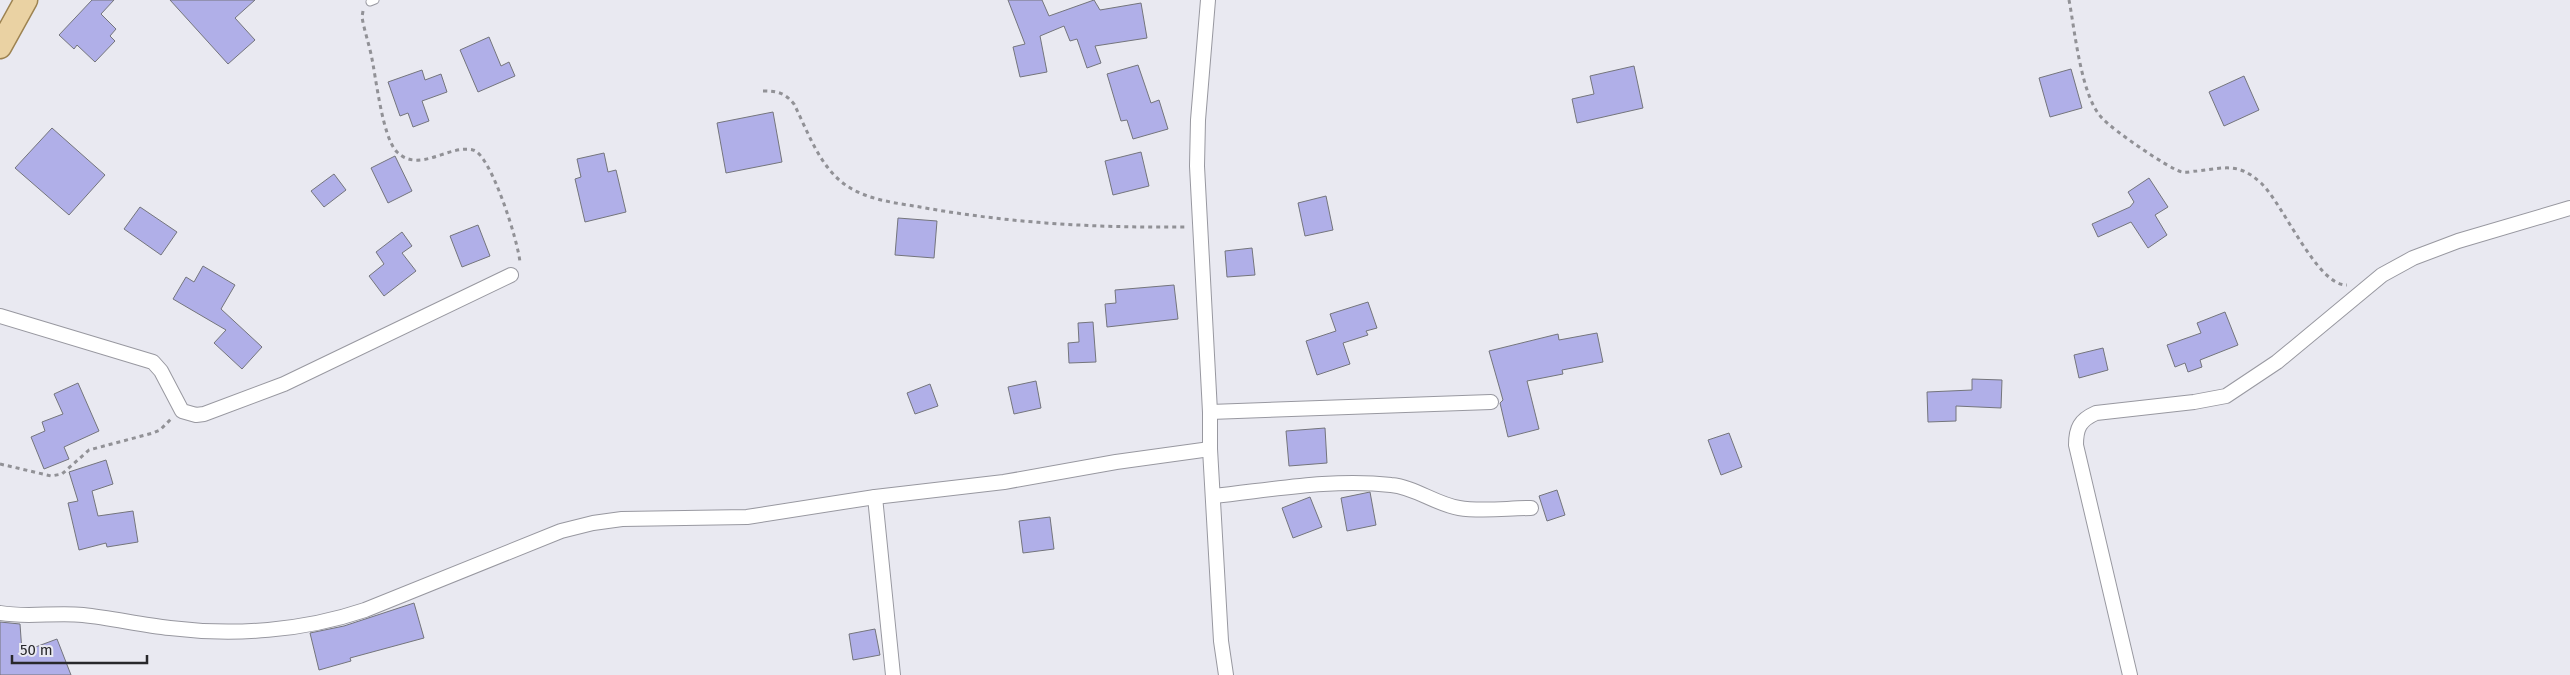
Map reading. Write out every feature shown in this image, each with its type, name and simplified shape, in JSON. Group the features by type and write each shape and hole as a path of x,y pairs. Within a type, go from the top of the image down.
{"main road":[{"path":"0,47 26,0"}],"street":[{"path":"1208,0 1198,120 1199,227 1221,641 1226,675"},
{"path":"2130,675 2076,446 2076,431 2083,419 2096,413 2194,402 2226,396 2277,362 2371,284 2413,258 2458,241 2570,208"},
{"path":"0,316 153,362 162,371 182,411 196,415 231,405 336,360 511,275"},
{"path":"1210,412 1491,402"},
{"path":"0,613 83,615 172,628 254,631 290,627 338,619 561,531 593,523 622,519 747,517 874,497 1004,482 1116,462 1210,449"},
{"path":"1213,496 1347,484 1390,484 1412,489 1445,504 1460,508 1531,508"},
{"path":"874,497 893,675"}],"path":[{"path":"2069,0 2090,103 2103,120 2182,172 2228,167 2242,169 2261,183 2276,201 2319,269 2330,280 2343,285 2371,284"},
{"path":"373,1 362,11 362,17 385,127 392,147 405,158 418,160 463,150 472,149 478,152 488,167 505,207 520,257 520,264 511,275"},
{"path":"763,91 776,91 788,96 823,161 848,187 866,195 892,202 997,220 1091,227 1199,227"},
{"path":"0,464 50,476 62,474 89,450 160,430 178,406"}],"building":[{"path":"92,0 114,0 101,14 116,29 110,36 115,41 95,62 77,45 74,49 59,35"},
{"path":"170,0 255,0 235,18 255,40 228,64"},
{"path":"1008,0 1042,0 1049,16 1094,0 1100,10 1141,3 1147,38 1095,46 1101,63 1087,68 1077,39 1070,41 1064,26 1040,36 1047,72 1020,77 1013,47 1025,44"},
{"path":"489,37 501,66 509,62 515,76 478,92 460,50"},
{"path":"1138,65 1151,103 1159,100 1168,129 1133,139 1127,120 1121,121 1107,74"},
{"path":"1634,66 1643,108 1577,123 1572,99 1594,94 1590,76"},
{"path":"2071,69 2082,108 2050,117 2039,78"},
{"path":"422,70 425,80 441,74 447,92 422,101 429,121 413,127 408,113 400,116 388,82"},
{"path":"2244,76 2259,110 2224,126 2209,92"},
{"path":"773,112 782,162 726,173 717,123"},
{"path":"52,128 105,175 69,215 15,168"},
{"path":"1141,152 1149,186 1113,195 1105,161"},
{"path":"604,153 608,172 616,170 626,212 585,222 575,179 581,177 577,159"},
{"path":"395,156 412,191 388,203 371,168"},
{"path":"334,174 346,190 324,207 311,191"},
{"path":"2149,178 2168,207 2155,215 2167,235 2148,248 2131,222 2098,237 2092,224 2130,207 2134,202 2128,192"},
{"path":"1326,196 1333,230 1305,236 1298,203"},
{"path":"140,207 177,232 161,255 124,229"},
{"path":"898,218 937,221 934,258 895,255"},
{"path":"478,225 490,256 462,267 450,236"},
{"path":"402,232 412,246 402,253 416,271 384,296 369,276 384,264 376,252"},
{"path":"1252,248 1255,275 1227,277 1225,251"},
{"path":"203,266 235,285 221,309 262,347 242,369 214,343 226,330 173,299 186,277 194,282"},
{"path":"1174,285 1178,319 1107,327 1105,304 1116,303 1115,290"},
{"path":"1368,302 1377,328 1366,331 1368,335 1343,343 1350,364 1317,375 1306,341 1336,331 1330,314"},
{"path":"2225,312 2238,345 2200,360 2202,367 2188,372 2185,363 2175,367 2167,345 2201,333 2197,323"},
{"path":"1093,322 1096,362 1069,363 1068,343 1079,342 1078,323"},
{"path":"1597,333 1603,362 1562,370 1563,374 1527,381 1539,429 1508,437 1500,403 1503,400 1489,351 1558,334 1559,340"},
{"path":"2103,348 2108,370 2079,378 2074,355"},
{"path":"1972,379 2002,380 2001,408 1956,406 1956,421 1928,422 1927,392 1972,390"},
{"path":"1036,381 1041,408 1014,414 1008,387"},
{"path":"78,383 99,431 64,447 69,459 44,469 31,437 45,431 42,422 63,414 54,394"},
{"path":"930,384 938,406 915,414 907,393"},
{"path":"1325,428 1327,463 1289,466 1286,431"},
{"path":"1729,433 1742,467 1721,475 1708,440"},
{"path":"106,460 113,484 92,491 98,516 133,511 138,542 107,547 106,543 79,550 68,503 78,501 69,472"},
{"path":"1557,490 1565,515 1547,521 1539,496"},
{"path":"1370,492 1376,525 1347,531 1341,498"},
{"path":"1310,497 1322,527 1293,538 1282,508"},
{"path":"1050,517 1054,549 1023,553 1019,521"},
{"path":"414,603 424,638 350,658 351,661 319,670 310,633 344,626"},
{"path":"0,622 20,624 22,652 57,639 71,675 0,675"},
{"path":"875,629 880,655 853,660 849,634"}]}
